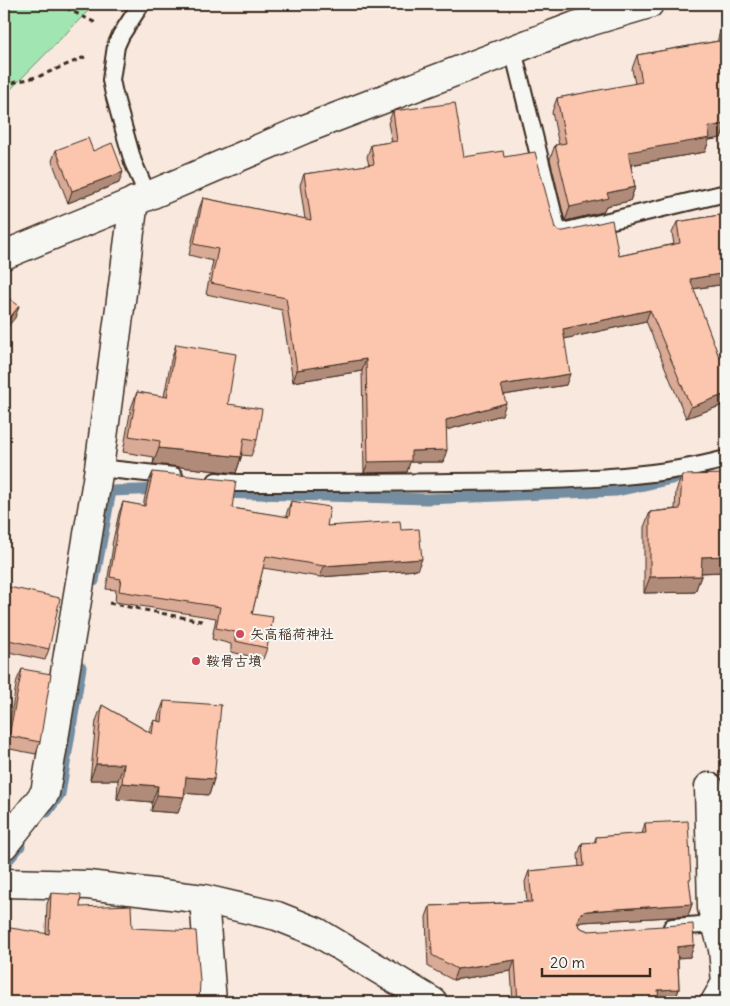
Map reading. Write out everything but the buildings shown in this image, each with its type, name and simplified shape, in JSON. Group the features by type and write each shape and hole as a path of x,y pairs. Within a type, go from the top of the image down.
{"street":[{"path":"4,255 305,129 576,26 649,4"},
{"path":"4,845 44,793 99,468 141,199"},
{"path":"715,1002 726,983 723,949 712,908 718,787"},
{"path":"4,883 88,885 204,899 277,916 317,932 433,1002"},
{"path":"204,899 212,1002"}],"lane":[{"path":"141,4 119,41 111,80 141,199"},
{"path":"513,50 558,233 726,193"},
{"path":"99,468 236,483 384,483 590,479 699,466 726,459"},
{"path":"660,928 717,924"}],"path":[{"path":"58,4 119,41"},
{"path":"4,85 40,76 119,41"},
{"path":"76,598 206,622"}],"green space":[{"path":"4,4 95,4 4,96"}],"waterway":[{"path":"219,493 427,499 617,491 695,474"},
{"path":"94,581 111,491 163,489"},
{"path":"47,812 60,794 81,667"},
{"path":"4,865 20,846"}],"place":[{"name":"矢高稲荷神社","path":"240,634"},
{"name":"鞍骨古墳","path":"196,661"}]}
